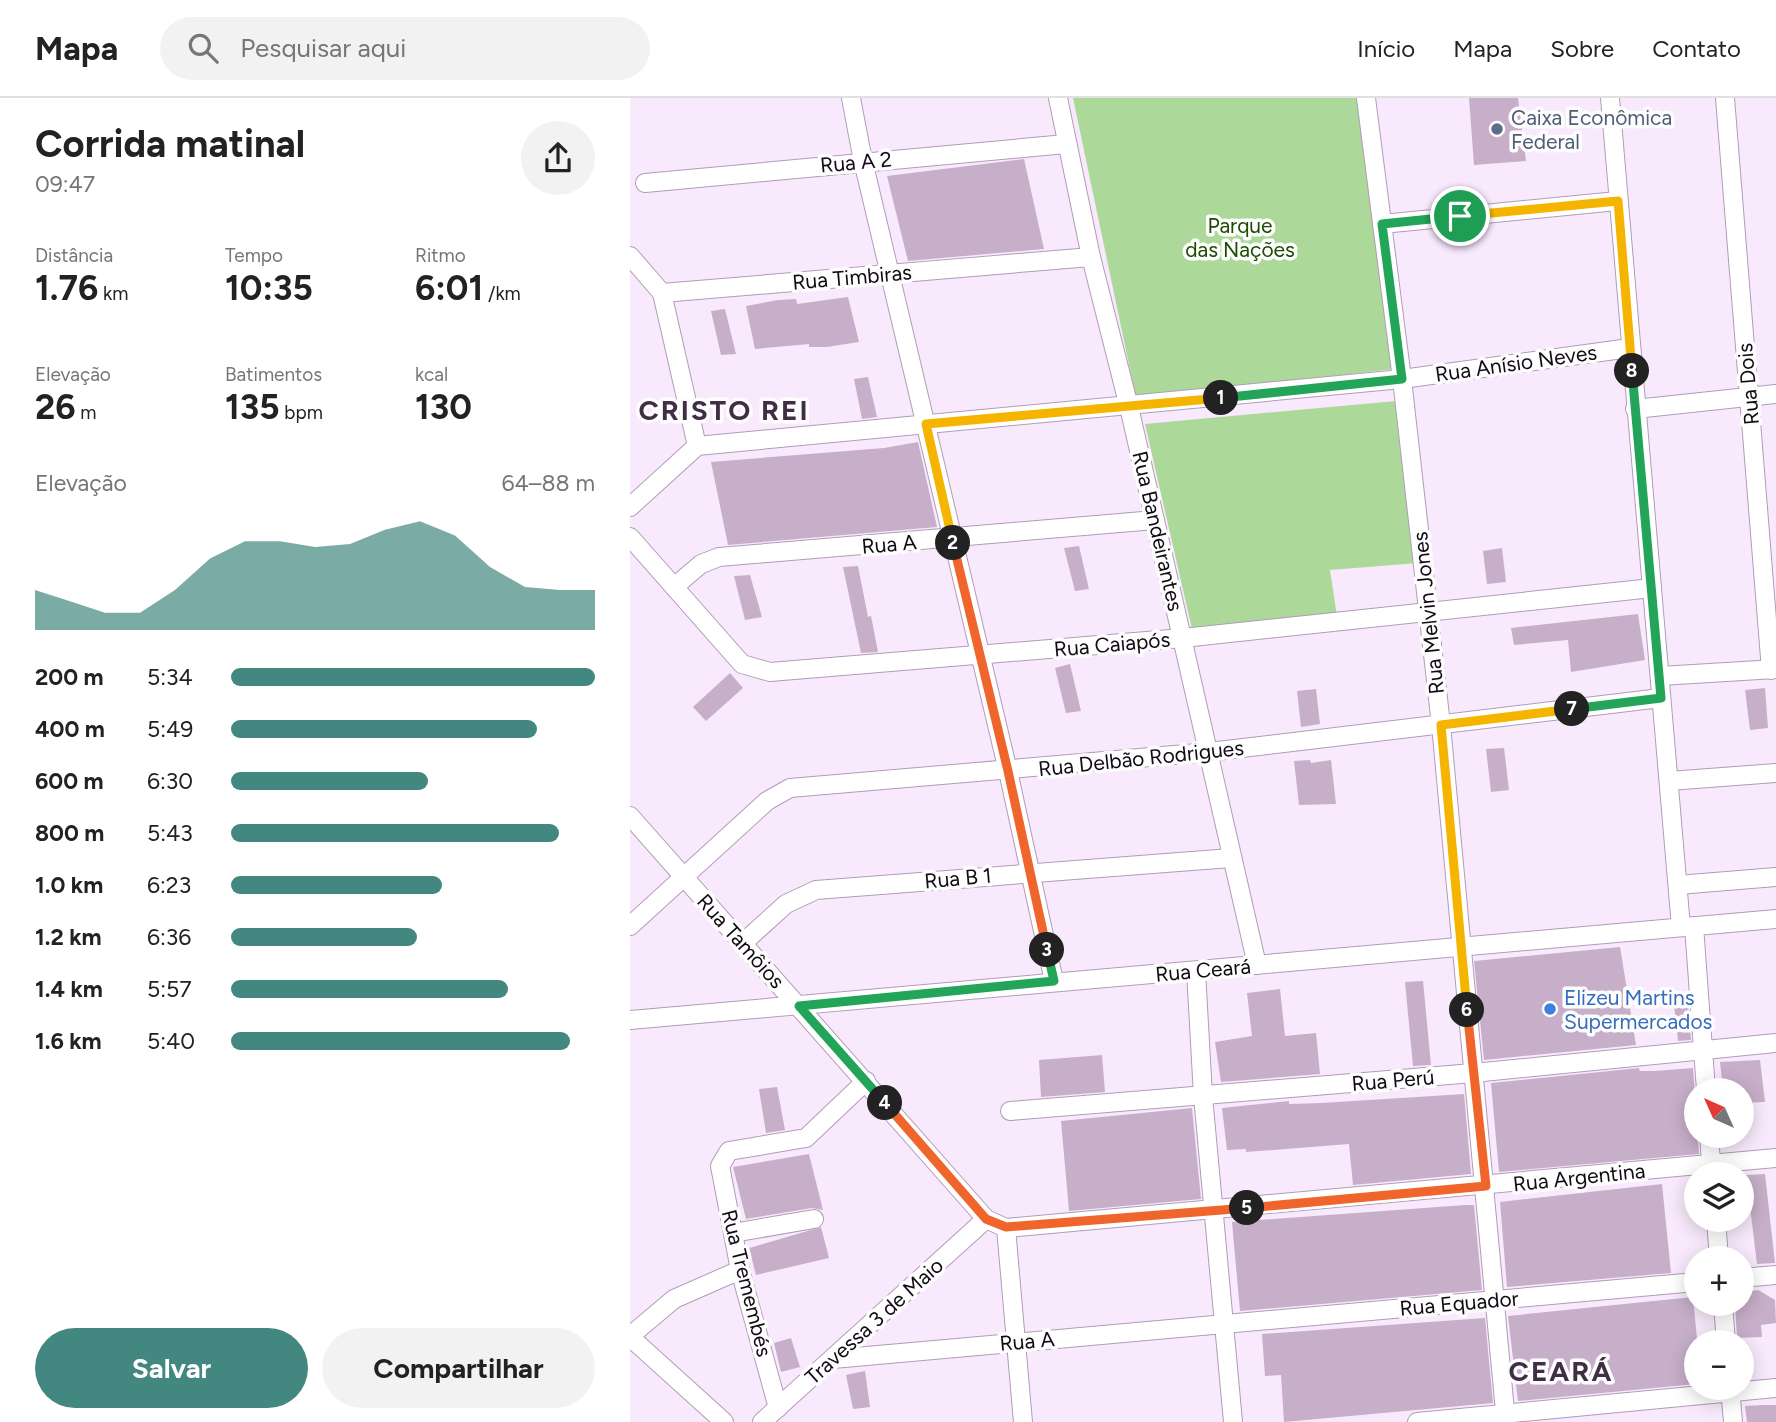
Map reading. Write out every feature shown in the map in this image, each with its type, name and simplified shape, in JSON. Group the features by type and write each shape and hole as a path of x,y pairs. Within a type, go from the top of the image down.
{"street":[{"path":"851,98 863,161 981,655 1054,981"},
{"name":"Rua Bandeirantes","path":"1058,98 1091,257 1156,520 1257,965"},
{"name":"Rua Melvin Jones","path":"1366,98 1402,379 1441,725 1506,1419"},
{"path":"1610,98 1678,886 1688,926 1705,1078"},
{"name":"Rua Dois","path":"1725,98 1774,670"},
{"name":"Rua A 2","path":"645,183 1066,144"},
{"path":"1382,224 1618,201"},
{"path":"630,256 662,292 697,446 630,507"},
{"name":"Rua Timbiras","path":"662,292 1091,257"},
{"name":"Rua Anísio Neves","path":"697,446 1402,379 1630,348"},
{"path":"1635,409 1776,394"},
{"name":"Rua A","path":"674,587 701,564 719,557 1156,520"},
{"name":"Rua Caiapós","path":"630,537 742,664 754,670 770,672 1183,638 1652,588"},
{"path":"1660,676 1774,670"},
{"name":"Rua Delbão Rodrigues","path":"630,926 767,801 790,788 1209,752 1661,698"},
{"path":"1669,781 1776,773"},
{"name":"Rua Tamôios","path":"630,816 986,1219 1006,1227"},
{"name":"Rua B 1","path":"744,942 786,904 816,890 1231,858"},
{"path":"1678,886 1776,877"},
{"name":"Rua Ceará","path":"630,1020 1054,981 1461,949 1776,919"},
{"path":"1196,971 1203,1096 1233,1422"},
{"name":"Rua Perú","path":"1010,1111 1474,1073 1776,1043"},
{"name":"Rua Tremembés","path":"778,1408 740,1270 720,1166 729,1151 806,1138 866,1081"},
{"name":"Rua Argentina","path":"1752,1162 1776,1158"},
{"name":"Rua Argentina","path":"1006,1227 1684,1171"},
{"path":"733,1233 814,1219"},
{"name":"Travessa 3 de Maio","path":"762,1422 986,1219"},
{"path":"1006,1227 1023,1422"},
{"path":"724,1422 630,1336 674,1299 740,1270"},
{"path":"1754,1277 1776,1275"},
{"name":"Rua Equador","path":"1222,1324 1684,1283"},
{"name":"Rua A","path":"833,1359 1222,1324"},
{"path":"1754,1389 1776,1388"},
{"path":"1418,1422 1506,1419 1684,1396"},
{"path":"1731,1400 1733,1422"}],"green space":[{"name":"Parque das Nações","path":"1073,98 1357,98 1394,369 1136,398"},
{"path":"1396,401 1418,563 1330,570 1337,616 1192,629 1145,424"}],"building":[{"name":"Caixa Econômica Federal","path":"1469,98 1518,98 1526,161 1474,165"},
{"path":"1024,159 1044,249 908,261 887,176"},
{"path":"848,297 859,342 827,347 809,347 809,344 755,349 746,306 778,300 796,299 797,304"},
{"path":"725,309 736,354 721,355 711,311"},
{"path":"868,377 877,417 862,419 854,379"},
{"path":"918,442 937,527 728,545 711,462 884,448"},
{"path":"1079,546 1089,589 1075,591 1064,548"},
{"path":"1502,548 1506,582 1487,584 1483,551"},
{"path":"858,566 878,652 861,653 843,567"},
{"path":"750,575 762,617 745,620 734,576"},
{"path":"1638,614 1645,660 1571,672 1568,640 1514,645 1511,628"},
{"path":"1070,664 1081,711 1066,713 1055,668"},
{"path":"730,673 743,688 706,721 693,707"},
{"path":"1765,688 1768,728 1750,730 1745,690"},
{"path":"1316,689 1320,724 1301,727 1297,691"},
{"path":"1504,748 1509,790 1491,792 1486,749"},
{"path":"1310,760 1311,763 1331,760 1336,804 1299,805 1294,761"},
{"name":"Elizeu Martins Supermercados","path":"1620,947 1636,1045 1484,1060 1474,961"},
{"path":"1423,981 1431,1065 1413,1066 1405,982"},
{"path":"1280,989 1285,1036 1316,1033 1320,1074 1221,1082 1215,1042 1252,1036 1247,993"},
{"path":"1688,1003 1691,1040 1678,1041 1674,1004"},
{"path":"1102,1055 1105,1092 1041,1097 1039,1060"},
{"path":"1760,1060 1765,1102 1754,1102 1754,1078 1722,1078 1720,1062"},
{"path":"1639,1068 1640,1071 1654,1071 1693,1068 1694,1078 1684,1078 1684,1148 1699,1148 1699,1154 1499,1172 1491,1083"},
{"path":"777,1087 785,1130 766,1133 759,1089"},
{"path":"1464,1094 1471,1174 1353,1185 1349,1144 1246,1152 1246,1149 1227,1150 1222,1108 1289,1101 1289,1104 1322,1103"},
{"path":"1192,1108 1201,1199 1069,1211 1061,1121"},
{"path":"809,1154 823,1210 812,1208 746,1219 733,1167"},
{"path":"1765,1174 1775,1263 1757,1264 1753,1232 1754,1175"},
{"path":"1662,1184 1671,1273 1507,1287 1500,1202"},
{"path":"1474,1205 1482,1290 1240,1311 1232,1222"},
{"path":"821,1227 829,1258 756,1275 749,1248"},
{"path":"1758,1290 1775,1300 1776,1323 1761,1325 1762,1337 1754,1337 1754,1330 1737,1330 1736,1316 1754,1316 1754,1291"},
{"path":"1684,1298 1684,1316 1695,1316 1696,1330 1684,1330 1684,1385 1518,1401 1508,1316"},
{"path":"1485,1318 1493,1403 1284,1422 1281,1375 1265,1376 1262,1334"},
{"path":"791,1338 800,1367 781,1372 774,1343"},
{"path":"865,1371 870,1407 853,1409 846,1375"},
{"path":"1776,1405 1776,1422 1747,1422 1745,1406"}],"place":[{"name":"Caixa Econômica Federal","path":"1497,129"},
{"name":"Elizeu Martins Supermercados","path":"1550,1009"}],"district":[{"name":"CRISTO REI","path":"724,410"},
{"name":"CEARÁ","path":"1561,1371"}],"route":[{"path":"1618,201 1661,698 1441,725 1486,1186 1213,1211 1006,1227 994,1225 799,1006 1054,981 1008,771 926,424 1129,407 1402,379 1382,224 1460,216 1618,201"}]}
